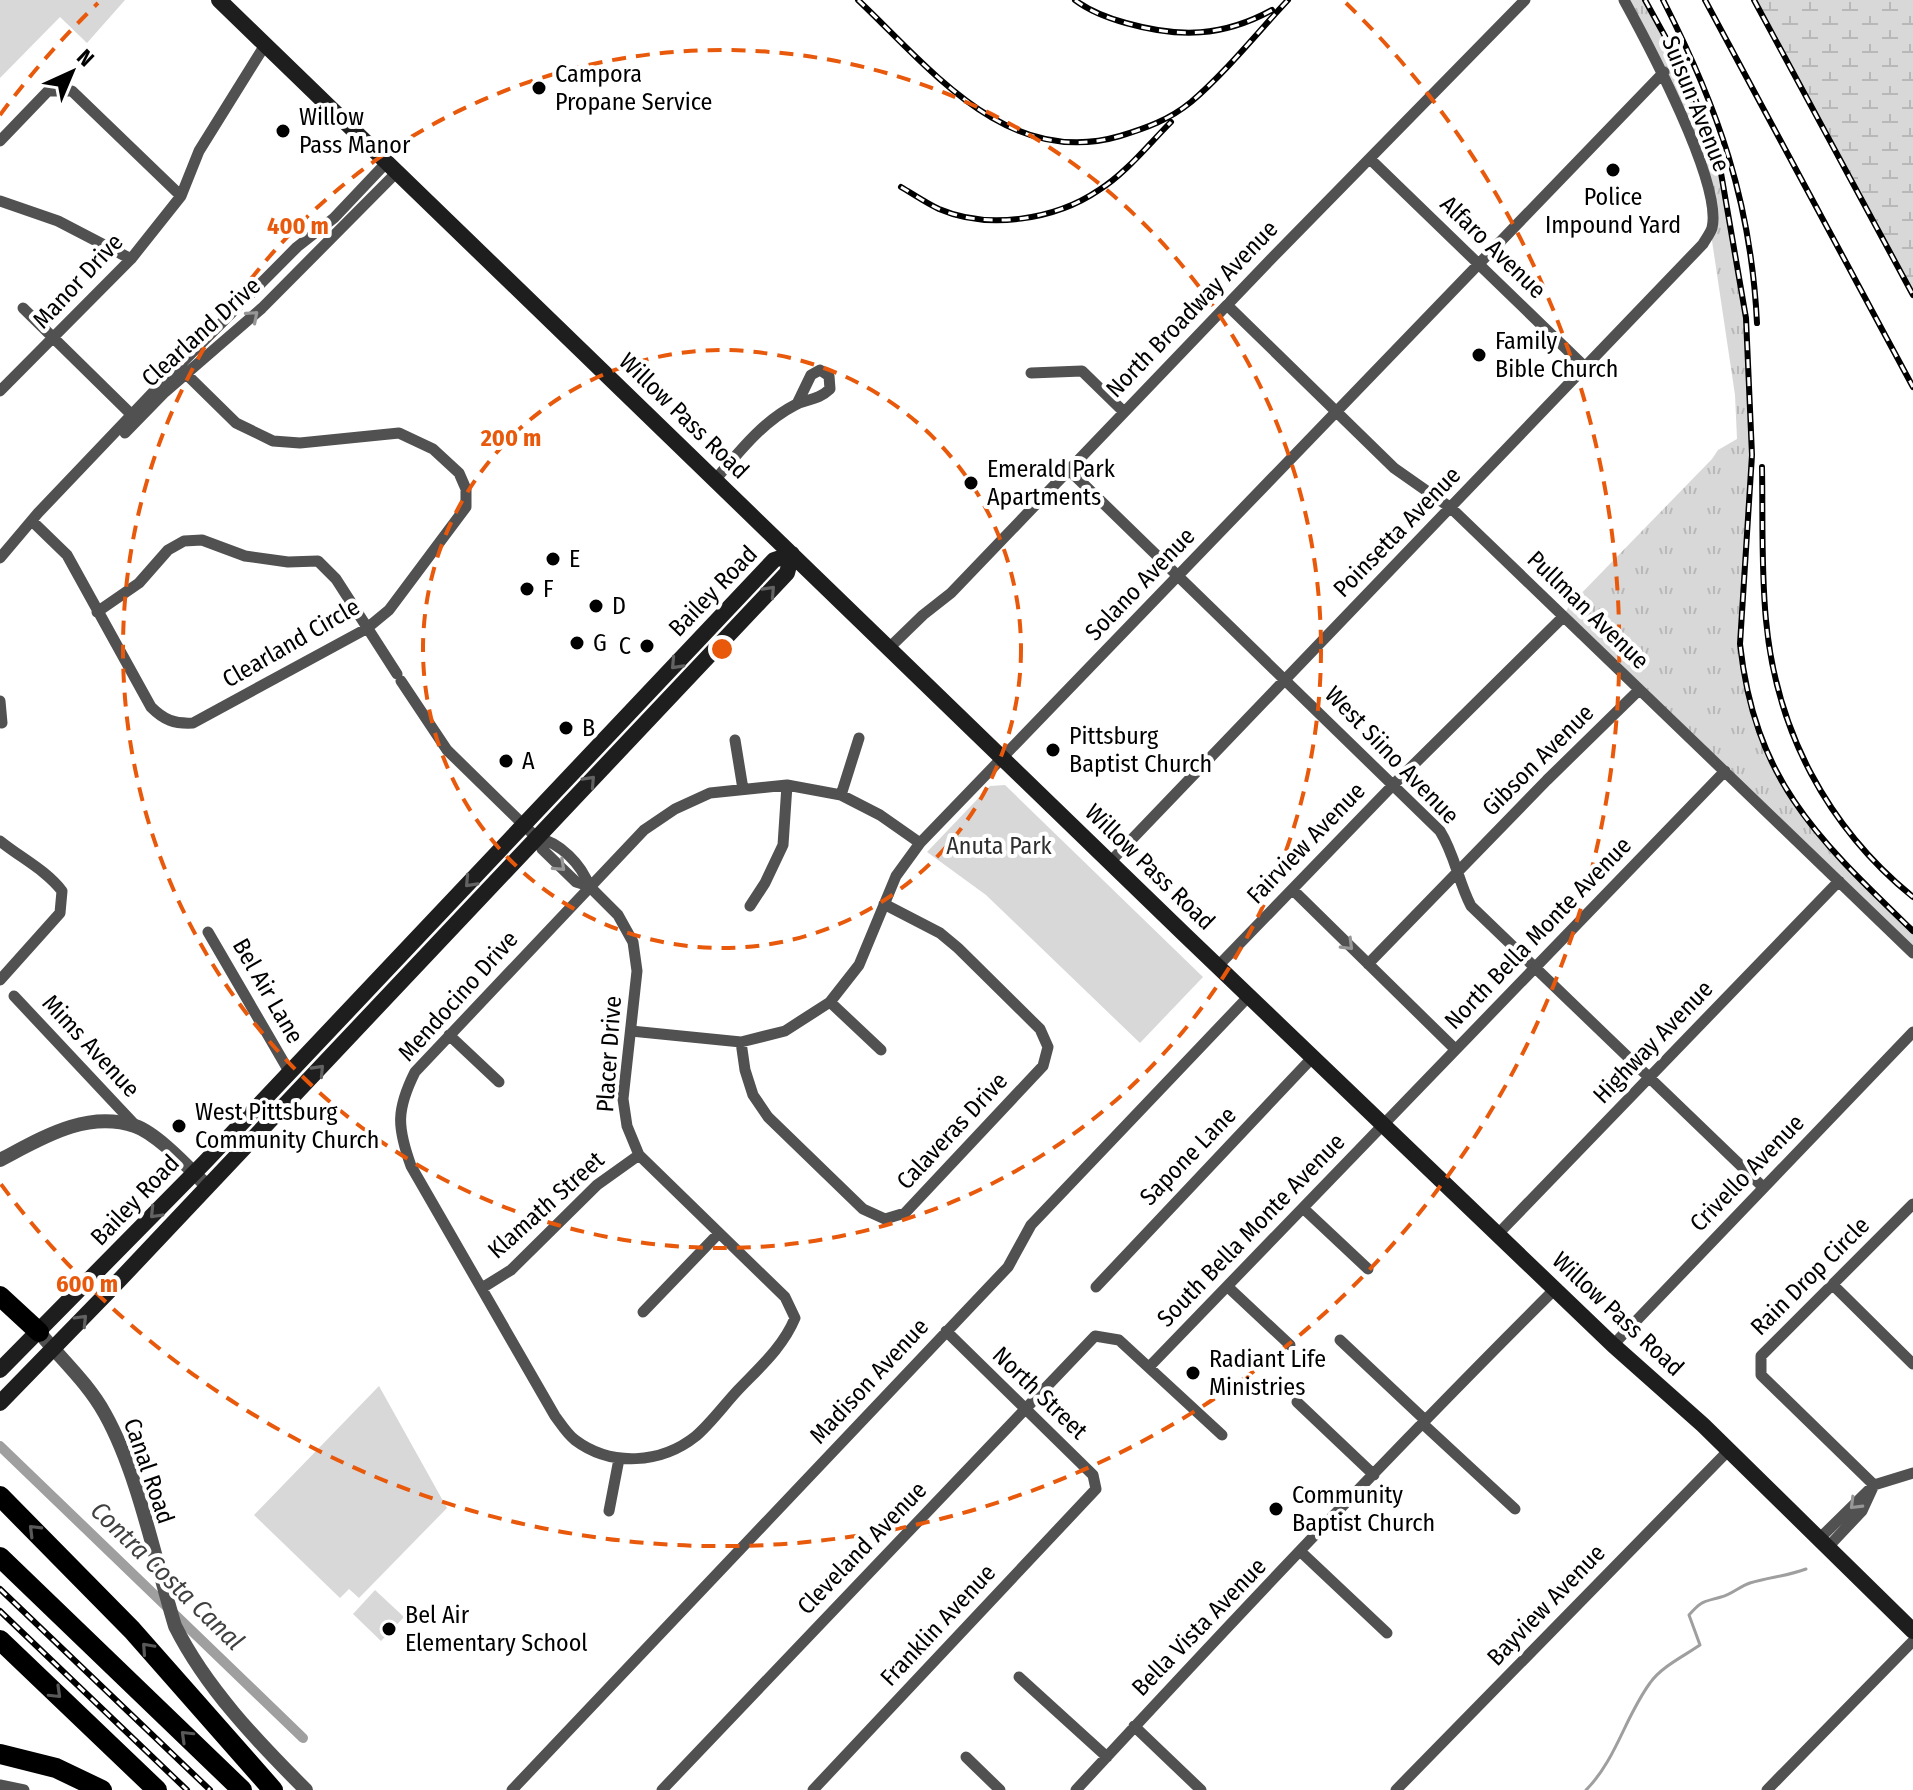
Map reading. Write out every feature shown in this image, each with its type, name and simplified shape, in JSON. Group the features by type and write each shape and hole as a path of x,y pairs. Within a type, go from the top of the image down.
{"highway":[{"path":"0,1296 39,1332"},
{"path":"0,1496 132,1630 273,1790"},
{"path":"0,1557 242,1790"},
{"path":"0,1640 157,1790"},
{"path":"0,1754 56,1768 102,1790"}],"main road":[{"name":"Willow Pass Road","path":"219,0 1249,996 1913,1631"},
{"name":"Bailey Road","path":"0,1370 290,1073 774,560 792,554"},
{"name":"Bailey Road","path":"0,1403 54,1350 787,573 792,554"}],"street":[{"name":"North Broadway Avenue","path":"889,648 951,593 1123,411 1525,0"},
{"name":"Suisun Avenue","path":"1624,0 1664,72 1701,167 1712,210 1712,229"},
{"name":"Manor Drive","path":"0,391 131,259 181,196 199,151 265,45"},
{"name":"Solano Avenue","path":"631,1031 741,1042 785,1031 830,1002 859,965 896,876 920,843 1664,72"},
{"path":"0,141 48,91 72,91 181,196"},
{"name":"Alfaro Avenue","path":"1370,159 1585,367"},
{"name":"Clearland Drive","path":"0,558 33,522 45,516 297,247 392,167"},
{"name":"Clearland Drive","path":"183,371 262,308 392,167"},
{"path":"0,201 58,221 131,259"},
{"name":"Poinsetta Avenue","path":"1110,862 1703,244 1712,229"},
{"name":"Pullman Avenue","path":"1228,306 1394,468 1451,508 1913,953"},
{"path":"23,308 135,418"},
{"name":"Clearland Circle","path":"33,522 67,555 151,707 163,719 177,724 193,723 366,629 389,610 466,507 466,489 459,473 433,449 399,433 300,443 273,441 236,423 183,371"},
{"path":"1031,373 1082,371 1123,411"},
{"path":"715,480 756,432 797,404"},
{"name":"West Siino Avenue","path":"1069,470 1440,831 1452,850 1471,906 1763,1187"},
{"name":"Placer Drive","path":"97,612 139,583 168,550 184,541 202,540 245,556 288,562 318,561 336,579 447,750 537,838 551,840 584,871 589,886 618,915 633,942 637,971 623,1099 627,1126 639,1155 785,1297 795,1318"},
{"name":"Fairview Avenue","path":"1218,966 1394,784 1563,617"},
{"name":"Gibson Avenue","path":"1368,964 1639,690"},
{"path":"0,701 2,723"},
{"path":"841,795 859,738"},
{"path":"735,740 743,789"},
{"name":"North Bella Monte Avenue","path":"1382,1124 1725,771"},
{"path":"750,906 783,845 787,785"},
{"name":"Mendocino Drive","path":"795,1318 786,1339 696,1436 671,1451 648,1459 619,1459 593,1451 573,1438 555,1416 411,1166 400,1136 401,1115 415,1072 644,830 675,809 710,793 787,785 841,795 880,815 920,843"},
{"path":"0,841 50,876 62,891 60,913 0,980"},
{"name":"Highway Avenue","path":"1498,1234 1839,881"},
{"path":"1293,890 1455,1049"},
{"name":"Calaveras Drive","path":"741,1042 753,1095 768,1117 863,1209 885,1219 905,1213 1043,1066 1048,1047 1040,1029 958,948 940,933 884,904"},
{"name":"Bel Air Lane","path":"208,932 290,1073"},
{"name":"Mims Avenue","path":"14,996 136,1126"},
{"name":"Madison Avenue","path":"512,1790 1008,1267 1031,1225 1249,996"},
{"path":"830,1002 881,1050"},
{"name":"Crivello Avenue","path":"1613,1345 1913,1032"},
{"path":"449,1035 499,1082"},
{"name":"Sapone Lane","path":"1096,1287 1313,1057"},
{"path":"0,1160 70,1125 103,1122 136,1126 163,1145 207,1187"},
{"name":"South Bella Monte Avenue","path":"1150,1366 1382,1124"},
{"name":"Klamath Street","path":"482,1288 511,1270 597,1185 639,1155"},
{"name":"Rain Drop Circle","path":"1874,1485 1761,1375 1761,1356 1913,1204"},
{"path":"1303,1208 1368,1269"},
{"path":"643,1312 718,1234"},
{"path":"1832,1284 1913,1364"},
{"path":"1228,1287 1290,1345"},
{"name":"Bella Vista Avenue","path":"1076,1790 1423,1422 1555,1289"},
{"name":"North Street","path":"946,1331 1093,1475 1096,1489"},
{"name":"Canal Road","path":"39,1332 94,1396 111,1427 126,1463 175,1626 197,1665 306,1790"},
{"name":"Cleveland Avenue","path":"662,1790 1095,1336 1119,1340 1150,1366"},
{"path":"1340,1340 1515,1509"},
{"path":"1150,1366 1222,1435"},
{"path":"1297,1402 1374,1475"},
{"name":"Bayview Avenue","path":"1396,1790 1728,1451"},
{"path":"609,1511 619,1459"},
{"path":"1824,1543 1862,1511 1874,1485 1913,1473"},
{"name":"Franklin Avenue","path":"813,1790 1096,1489"},
{"path":"1301,1552 1387,1633"},
{"path":"1767,1790 1913,1641"},
{"path":"1019,1677 1107,1757"},
{"path":"1134,1726 1201,1790"},
{"path":"966,1757 1000,1790"},
{"path":"0,1785 24,1790"}],"green space":[{"path":"0,0 125,0 87,43 60,17 0,78"},
{"path":"1624,0 1645,0 1688,78 1721,173 1746,318 1752,455 1740,644 1748,692 1760,734 1797,805 1821,837 1913,931 1913,953 1563,617 1569,606 1718,450 1737,439 1735,395 1701,167"},
{"path":"1755,0 1913,0 1913,294"},
{"name":"Anuta Park","path":"1005,785 1203,977 1140,1043 986,895 927,852 990,786"},
{"path":"379,1386 447,1508 359,1598 349,1589 340,1598 254,1515"},
{"path":"375,1590 404,1617 381,1641 353,1614"}],"waterway":[{"name":"Contra Costa Canal","path":"0,1446 303,1738"},
{"path":"1586,1790 1613,1752 1650,1683 1666,1667 1700,1645 1689,1615 1693,1610 1704,1602 1725,1596 1750,1583 1806,1569"}],"railway":[{"path":"858,0 913,55 974,106 1006,125 1042,138 1079,142 1130,133 1157,123 1183,108 1216,78 1288,0"},
{"path":"1075,0 1119,21 1183,33 1236,26 1272,10"},
{"path":"1645,0 1688,78 1721,173 1746,318 1752,455 1740,644 1748,692 1760,734 1797,805 1821,837 1913,931"},
{"path":"1663,0 1700,79 1728,156 1748,236 1757,323"},
{"path":"1705,0 1913,387"},
{"path":"1754,0 1913,295"},
{"path":"901,187 934,207 978,219 1021,219 1042,215 1082,200 1109,183 1171,122"},
{"path":"1762,467 1766,620 1781,700 1794,738 1831,808 1882,870 1913,897"},
{"path":"0,1589 210,1790"},
{"path":"0,1611 187,1790"}],"place":[{"name":"Campora Propane Service","path":"539,88"},
{"name":"Willow Pass Manor","path":"283,131"},
{"name":"Police Impound Yard","path":"1613,170"},
{"name":"Family Bible Church","path":"1479,355"},
{"name":"Emerald Park Apartments","path":"971,483"},
{"name":"E","path":"553,559"},
{"name":"F","path":"527,589"},
{"name":"D","path":"596,606"},
{"name":"G","path":"577,643"},
{"name":"C","path":"647,646"},
{"name":"B","path":"566,728"},
{"name":"Pittsburg Baptist Church","path":"1053,750"},
{"name":"A","path":"506,761"},
{"name":"West Pittsburg Community Church","path":"179,1126"},
{"name":"Radiant Life Ministries","path":"1193,1373"},
{"name":"Community Baptist Church","path":"1276,1509"},
{"name":"Bel Air Elementary School","path":"389,1629"}]}
